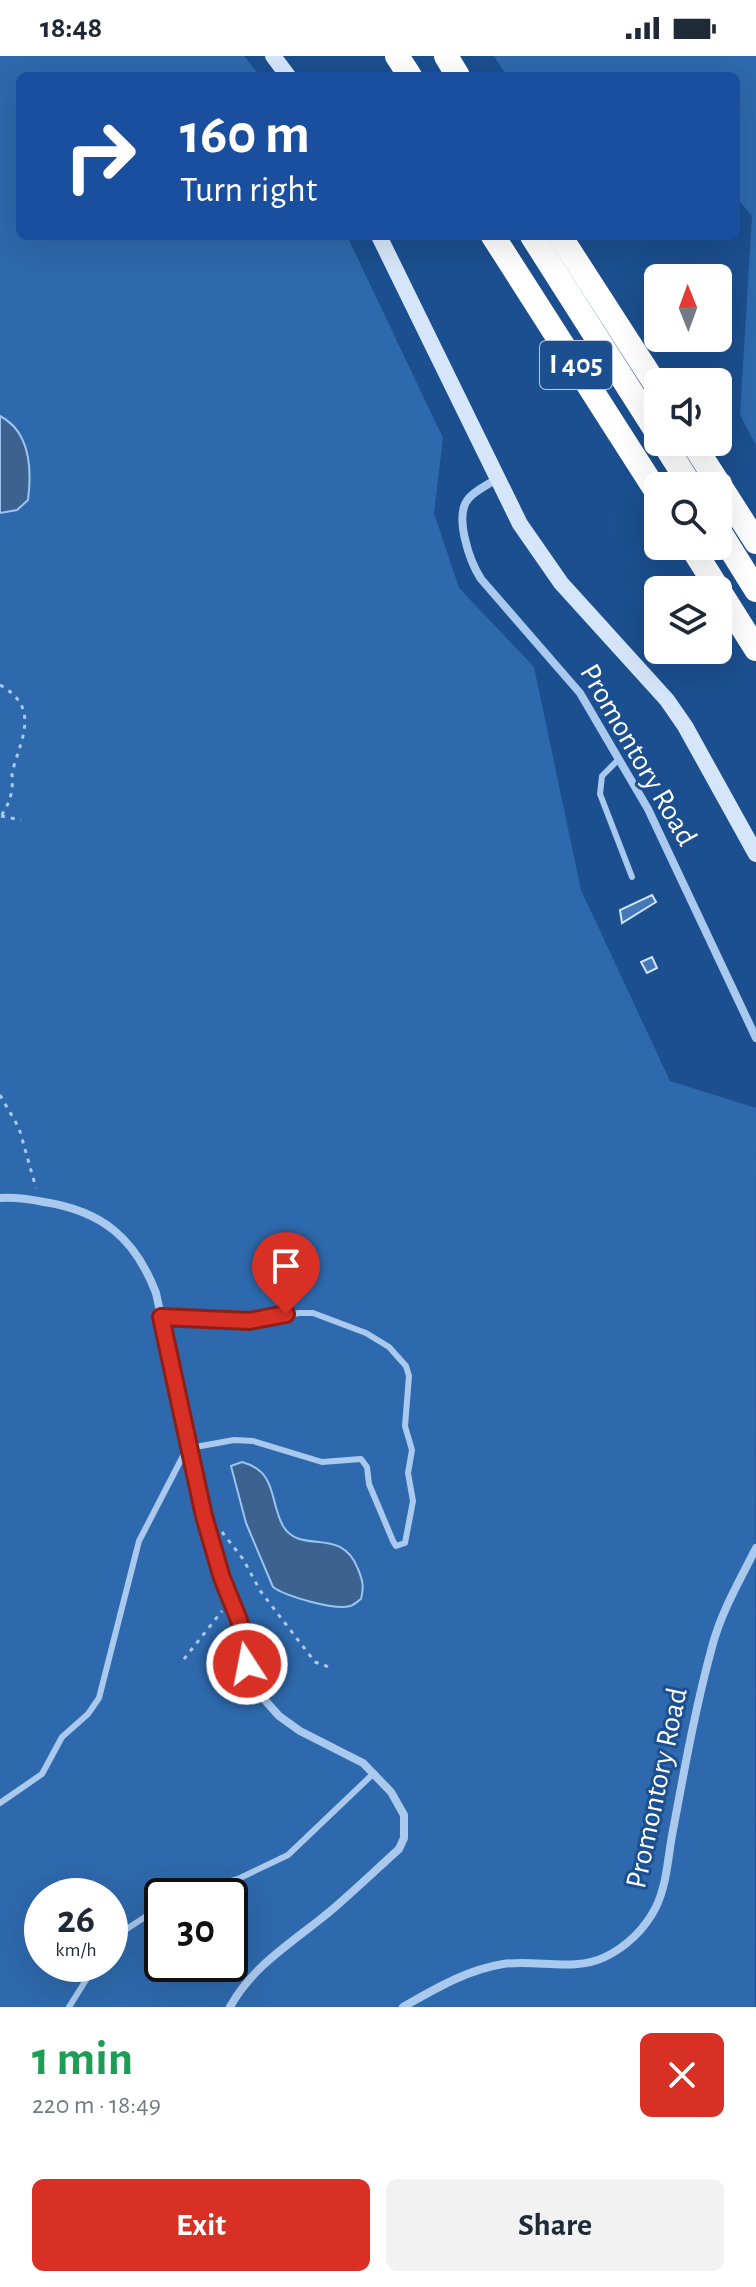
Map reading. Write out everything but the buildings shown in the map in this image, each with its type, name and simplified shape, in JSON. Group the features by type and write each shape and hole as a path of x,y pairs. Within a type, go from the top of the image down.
{"highway":[{"name":"I 405","path":"496,240 644,472"},
{"path":"514,240 662,472"},
{"path":"535,240 644,412"},
{"name":"I 405","path":"563,240 645,368"},
{"path":"701,456 756,542"},
{"path":"732,551 756,590"},
{"path":"700,560 756,649"},
{"path":"718,560 756,620"}],"main road":[{"path":"381,240 520,524 561,583 646,675 685,726 756,854"}],"street":[{"name":"Promontory Road","path":"496,479 466,500 464,531 472,564 481,579 580,693 648,809 756,1038"},
{"path":"0,1198 44,1202 86,1212 106,1223 146,1267 161,1317 204,1516 231,1605 239,1620 252,1676 271,1709 300,1731 363,1763 391,1792 404,1815 404,1838 399,1849 334,1909 263,1965 244,1985 230,2007"},
{"name":"Promontory Road","path":"403,2007 450,1981 501,1964 593,1961 621,1948 645,1925 665,1882 673,1826 712,1647 723,1615 756,1548"}],"lane":[{"path":"619,759 602,776 600,794 632,877"},
{"path":"0,1803 42,1774 62,1737 88,1714 99,1698 142,1533 190,1448 234,1440 253,1441 322,1462 361,1459 367,1467 369,1484 393,1541 396,1546 405,1543 413,1501 408,1473 412,1450 405,1426 409,1386 406,1366 389,1347 366,1333 313,1313 249,1321 161,1317"},
{"path":"240,1878 288,1855 374,1773"},
{"path":"69,2007 85,1982"}],"path":[{"path":"0,685 21,703 25,725 13,770 9,803 0,817 21,820"},
{"path":"0,1095 19,1128 33,1182 44,1202"},
{"path":"204,1516 237,1551 261,1592 315,1662 332,1668"},
{"path":"184,1659 211,1622 231,1605"}],"shaded area":[{"path":"0,56 244,56 257,72 16,72 16,240 349,240 443,438 434,513 459,588 534,667 581,890 670,1081 756,1108 755,2007 0,2007 0,513 17,510 26,478 29,458 19,434 0,416"},
{"path":"494,56 756,56 756,445 740,415 752,216 740,202 740,72 504,72"},
{"path":"0,416 24,441 30,476 28,500 17,510 0,513"},
{"path":"242,1462 254,1467 267,1480 283,1526 291,1535 332,1544 351,1556 362,1581 361,1599 350,1606 323,1605 273,1587 246,1523 231,1466"}],"route":[{"path":"247,1664 239,1620 231,1605 204,1516 161,1317 249,1321 286,1314"}]}
